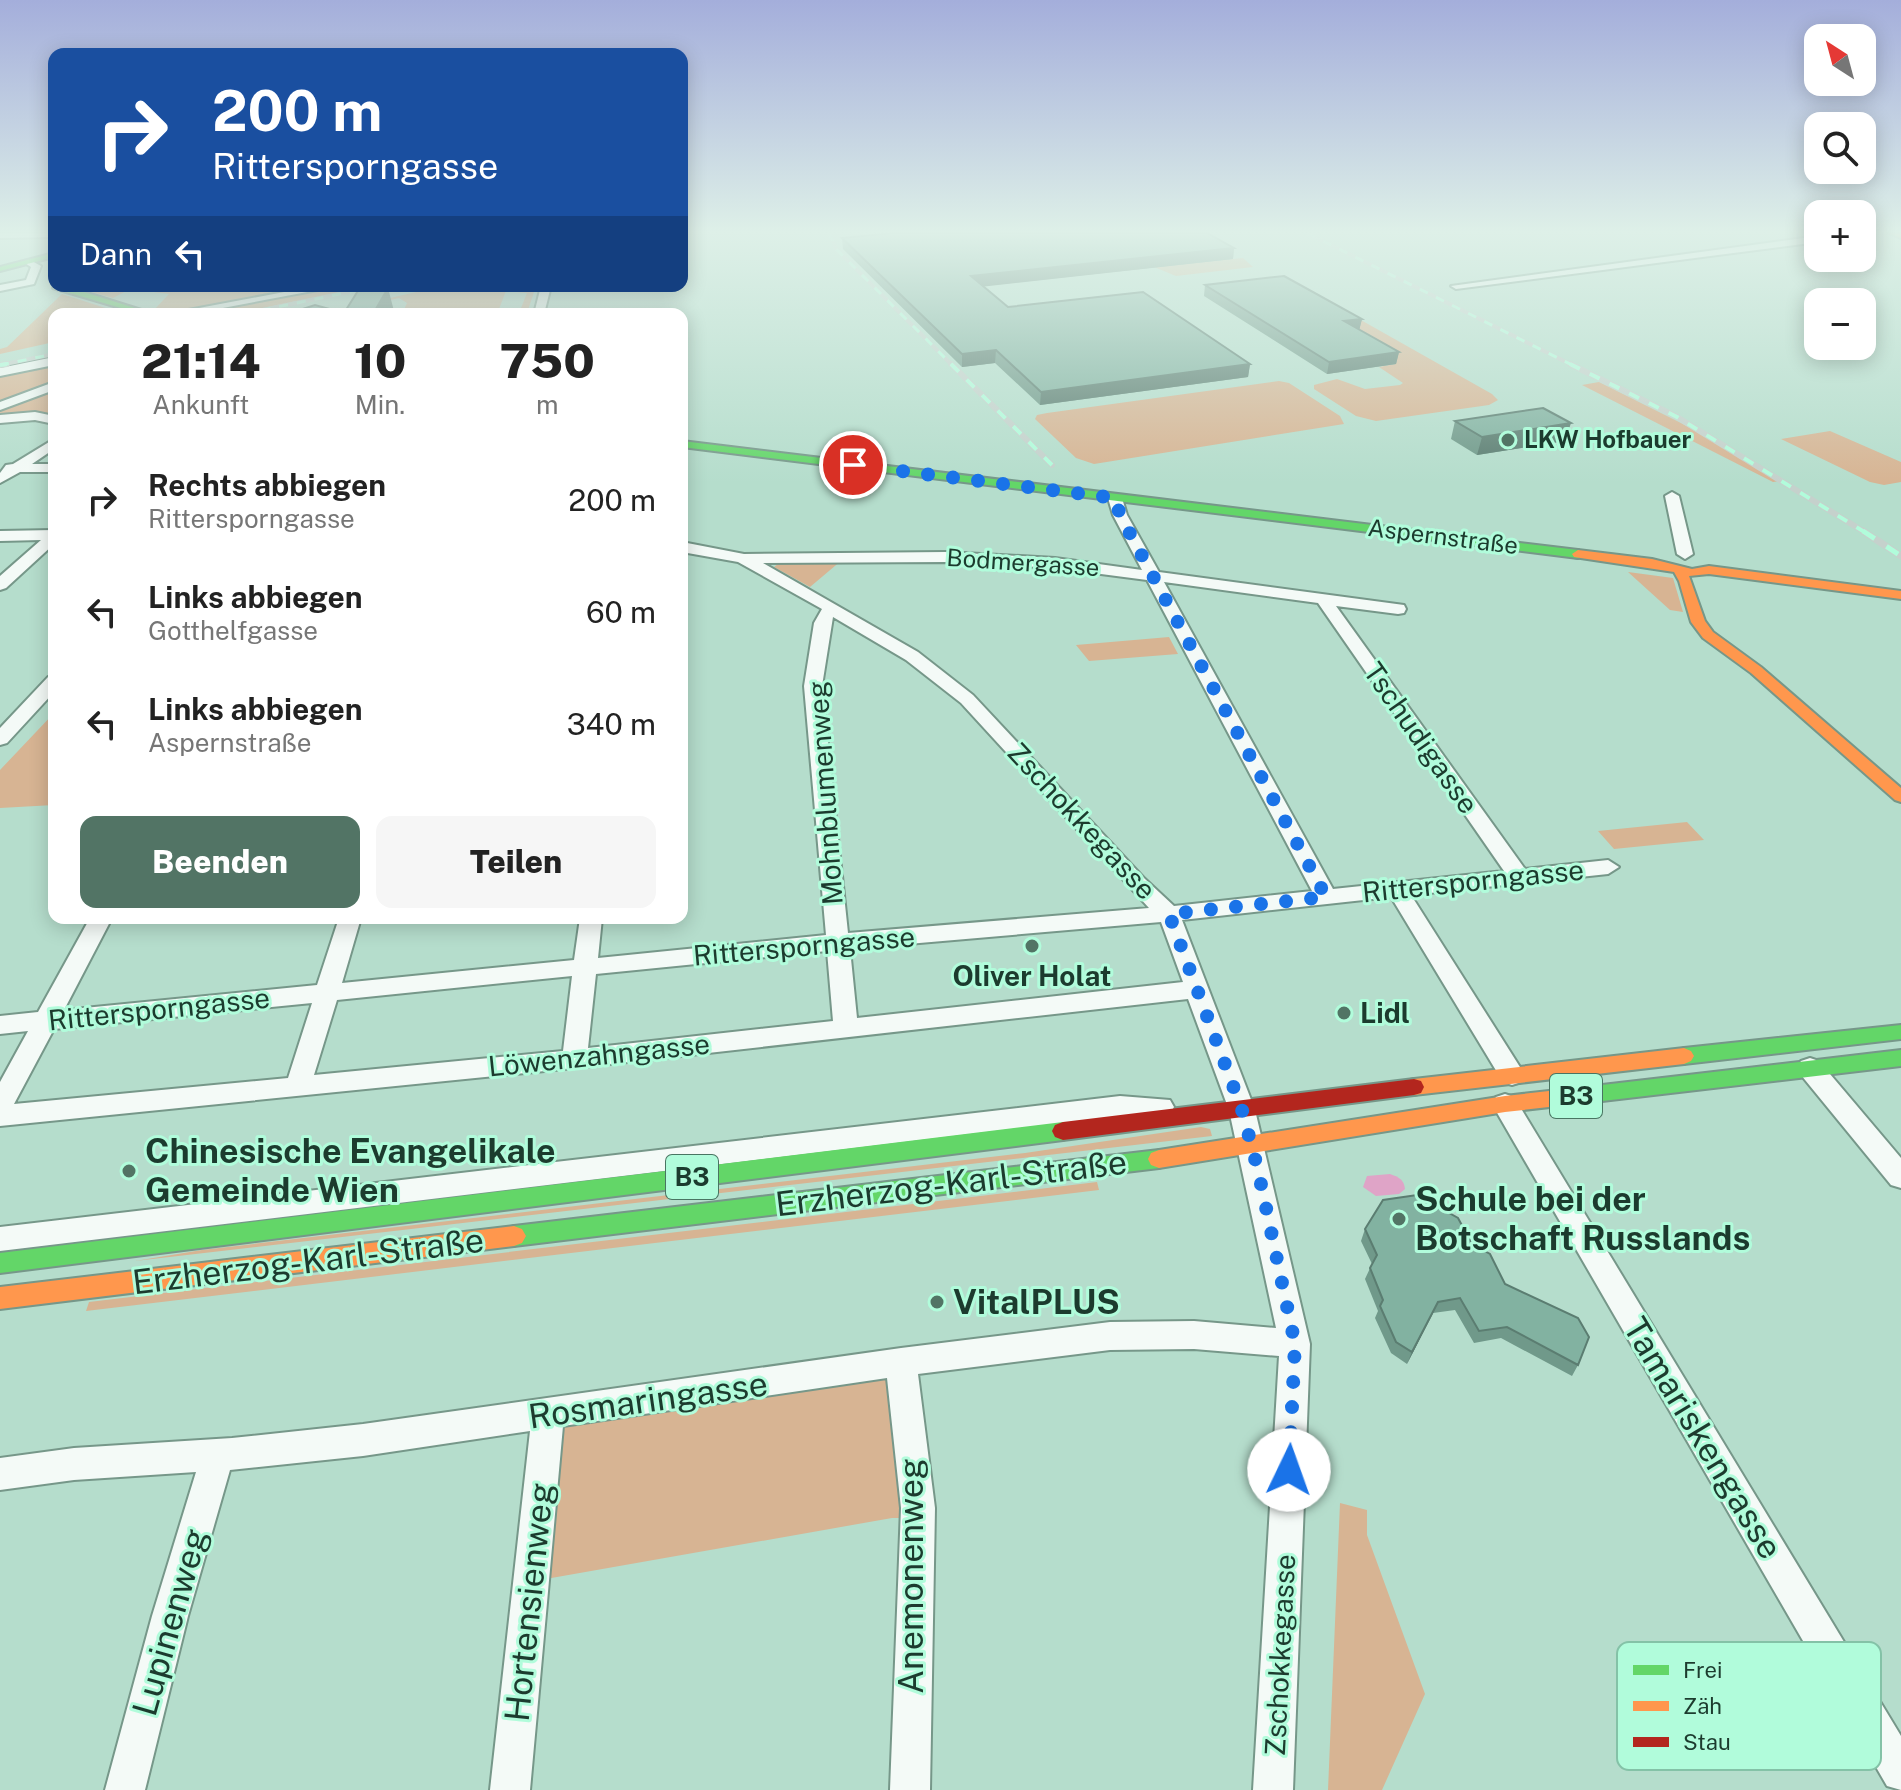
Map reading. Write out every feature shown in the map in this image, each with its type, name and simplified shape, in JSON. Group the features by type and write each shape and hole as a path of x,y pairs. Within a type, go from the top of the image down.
{"main road":[{"name":"Aspernstraße","path":"688,445 1115,498 1675,561 1897,595"},
{"path":"1675,561 1685,579 1698,622 1737,659 1756,670 1901,797"},
{"path":"1706,568 1702,596 1708,618 1753,661 1756,670"},
{"name":"Erzherzog-Karl-Straße","path":"0,1298 1252,1145 1509,1090 1901,1032"},
{"name":"Erzherzog-Karl-Straße","path":"0,1263 1242,1110 1810,1068 1901,1058"}],"street":[{"path":"0,372 48,362"},
{"path":"0,406 48,388"},
{"path":"0,419 35,416 48,419"},
{"path":"0,479 7,468 48,446"},
{"path":"7,468 48,468"},
{"path":"1672,496 1675,561"},
{"path":"1115,498 1120,515 1326,897"},
{"path":"0,536 48,536"},
{"path":"0,585 48,541"},
{"name":"Zschokkegasse","path":"688,548 742,558 912,656 967,699 1137,884 1169,914 1242,1110 1295,1344 1273,1790"},
{"name":"Bodmergasse","path":"742,558 945,557 1055,563 1398,609"},
{"name":"Tschudigasse","path":"1323,599 1519,876"},
{"name":"Mohnblumenweg","path":"833,609 825,614 822,623 813,686 846,1029"},
{"path":"0,739 48,687"},
{"name":"Rittersporngasse","path":"0,1025 837,942 1169,914 1608,867"},
{"name":"Tamariskengasse","path":"1397,890 1826,1642"},
{"path":"0,1106 98,924"},
{"path":"298,1086 348,924"},
{"path":"574,1059 590,924"},
{"name":"Löwenzahngasse","path":"0,1116 574,1059 1198,989"},
{"path":"1810,1068 1901,1177"},
{"name":"Erzherzog-Karl-Straße","path":"0,1239 1120,1106 1242,1110"},
{"name":"Rosmaringasse","path":"0,1474 74,1464 218,1455 363,1440 901,1362 1110,1336 1194,1335 1295,1344"},
{"name":"Anemonenweg","path":"901,1362 918,1508 910,1790"},
{"name":"Hortensienweg","path":"510,1790 548,1415"},
{"name":"Lupinenweg","path":"125,1790 171,1612 218,1455"},
{"name":"Tamariskengasse","path":"1881,1737 1901,1772"}],"shaded area":[{"path":"39,317 48,317 48,343 0,354 0,349 7,347"},
{"path":"1325,317 1355,317 1498,400 1489,405 1376,421 1356,416 1314,389 1314,385 1337,379 1365,389 1400,385 1403,383 1379,367 1395,364"},
{"path":"48,363 48,384 0,402 0,374"},
{"path":"1279,381 1289,383 1340,416 1344,424 1094,464 1076,458 1035,419 1037,415 1047,413"},
{"path":"1599,382 1683,424 1780,481 1773,482 1582,385"},
{"path":"48,388 48,417 0,417 0,408"},
{"path":"1830,431 1901,462 1901,482 1884,485 1870,482 1781,439"},
{"path":"842,560 810,587 774,567 782,561"},
{"path":"1628,572 1673,578 1683,612 1670,610"},
{"path":"1169,637 1178,654 1089,661 1076,645"},
{"path":"48,719 48,805 0,808 0,770"},
{"path":"1687,822 1704,840 1614,849 1598,831"},
{"path":"1201,1127 1210,1129 1212,1136 135,1261 202,1250 1025,1153"},
{"path":"1390,1174 1404,1183 1405,1189 1399,1194 1376,1196 1363,1187 1367,1176"},
{"path":"1097,1182 1099,1190 86,1311 89,1302"},
{"path":"883,1377 898,1388 907,1518 892,1518 540,1580 551,1440 568,1421"},
{"path":"1340,1503 1367,1510 1367,1535 1425,1694 1382,1790 1328,1790"}],"building":[{"path":"923,317 1179,317 1250,364 1041,392 996,350 962,354"},
{"path":"1256,317 1358,317 1362,319 1344,321 1399,352 1329,362"},
{"path":"1543,408 1571,423 1482,437 1455,421"},
{"path":"1417,1195 1458,1218 1472,1244 1490,1254 1505,1284 1578,1318 1589,1337 1578,1365 1507,1327 1479,1331 1460,1298 1438,1302 1412,1352 1396,1342 1380,1306 1383,1300 1370,1268 1377,1255 1365,1229 1383,1200"}],"railway":[{"path":"904,317 1052,465"},
{"path":"1475,317 1574,366"},
{"path":"7,364 0,365 48,355"},
{"path":"1570,364 1677,417 1866,533"},
{"path":"1863,531 1901,556"}],"traffic: fast":[{"path":"688,445 1578,554"},
{"path":"1684,1056 1901,1032"},
{"path":"1585,1095 1901,1058"},
{"path":"0,1263 1063,1131"},
{"path":"514,1236 1159,1159"}],"traffic: slow":[{"path":"1578,554 1652,563 1692,573 1709,570 1901,595"},
{"path":"1678,569 1686,581 1698,622 1708,635 1756,670 1901,797"},
{"path":"1414,1087 1684,1056"},
{"path":"1159,1159 1505,1104 1585,1095"},
{"path":"0,1298 514,1236"}],"traffic: jam":[{"path":"1063,1131 1414,1087"}],"place":[{"name":"LKW Hofbauer","path":"1508,440"},
{"name":"Oliver Holat","path":"1032,946"},
{"name":"Lidl","path":"1344,1013"},
{"name":"Chinesische Evangelikale Gemeinde Wien","path":"129,1171"},
{"name":"Schule bei der Botschaft Russlands","path":"1399,1219"},
{"name":"VitalPLUS","path":"937,1302"}],"route":[{"path":"853,465 1115,498 1120,515 1326,897 1169,914 1242,1110 1258,1170 1295,1344 1289,1470"}]}
